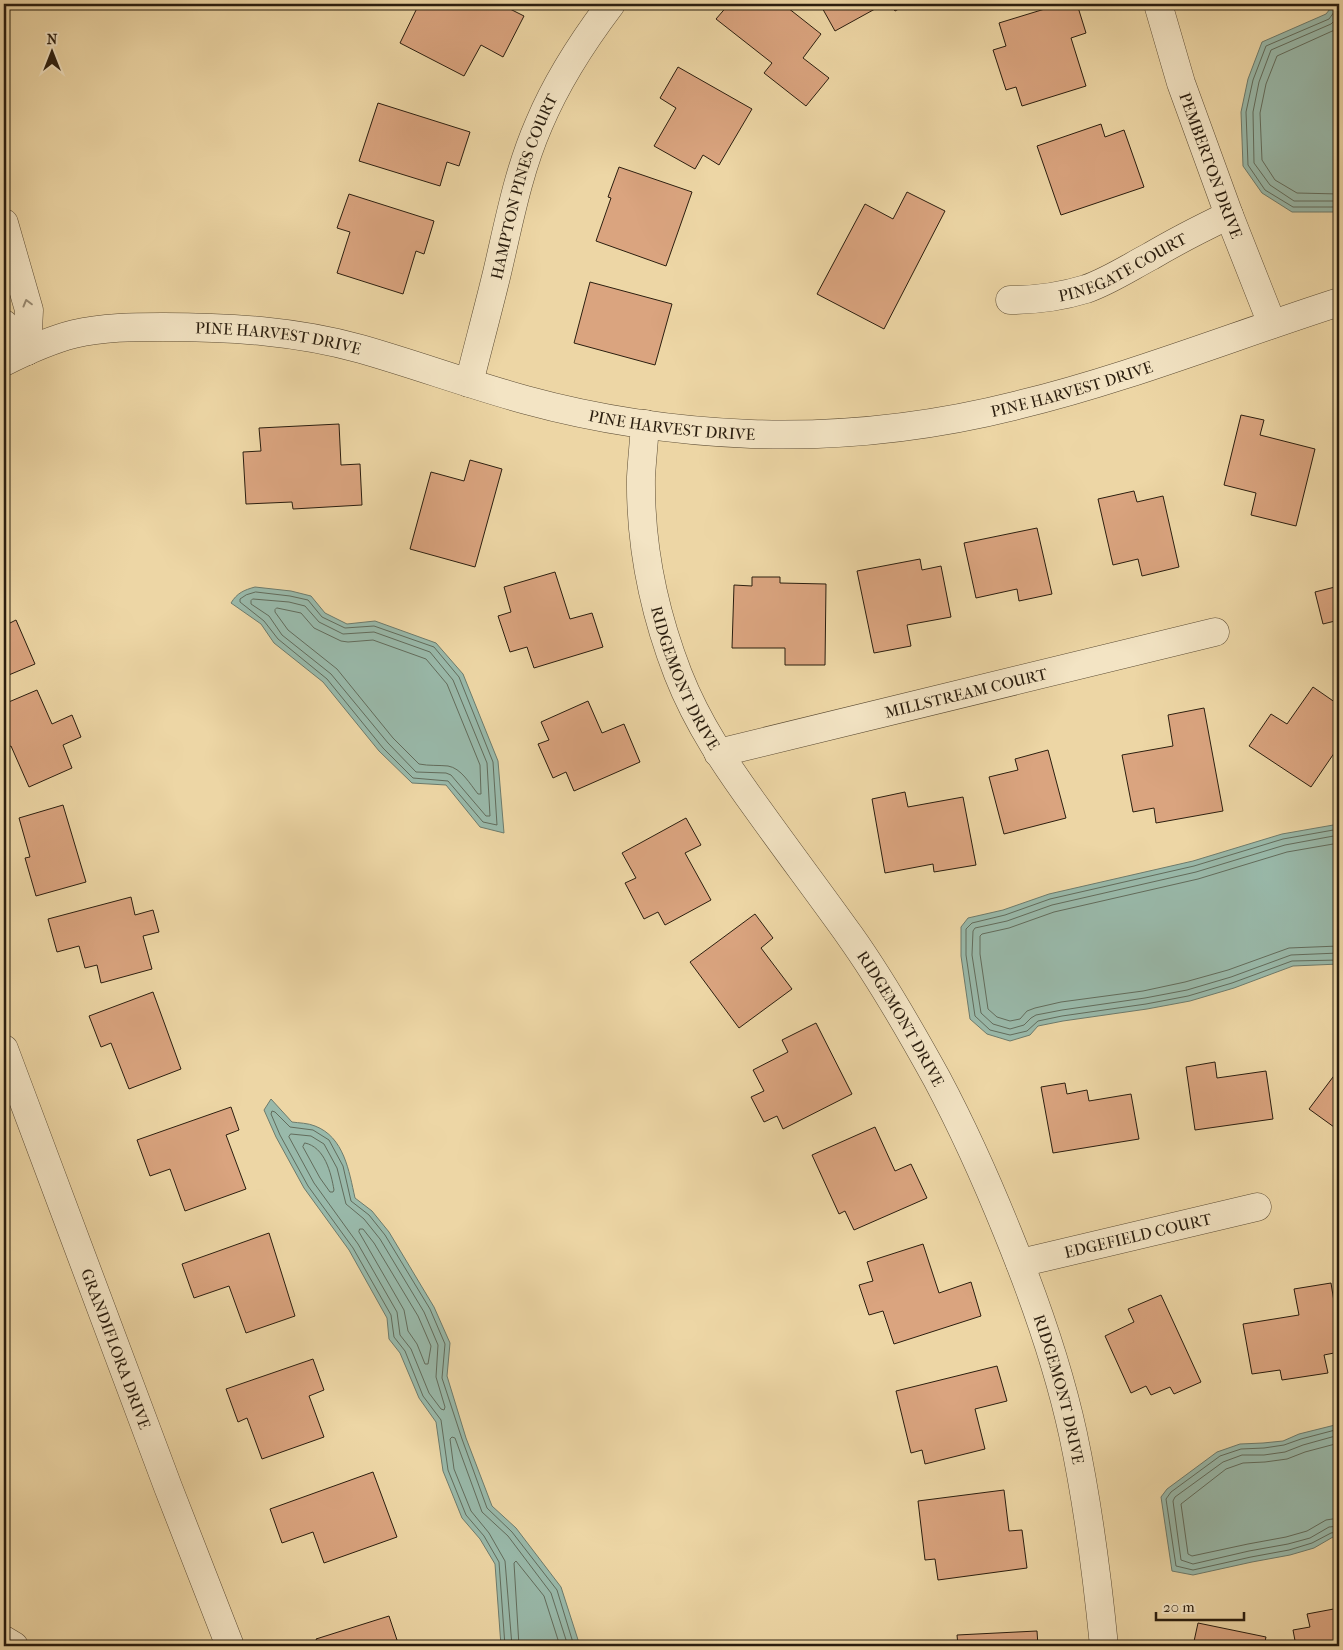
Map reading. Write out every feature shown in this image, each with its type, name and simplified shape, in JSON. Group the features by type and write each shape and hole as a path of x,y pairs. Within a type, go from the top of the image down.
{"street":[{"name":"HAMPTON PINES COURT","path":"469,383 497,274 514,196 529,149 552,96 570,64 611,4"},
{"name":"PEMBERTON DRIVE","path":"1158,4 1181,83 1229,215 1272,324"},
{"name":"PINEGATE COURT","path":"1010,300 1038,300 1062,296 1087,288 1109,279 1182,238 1229,215"},
{"path":"4,223 29,310 16,357"},
{"name":"PINE HARVEST DRIVE","path":"16,357 54,340 92,330 148,327 240,329 329,341 469,383 568,410 645,424 751,434 800,434 845,432 934,422 1017,406 1139,369 1339,302"},
{"path":"4,324 16,357"},
{"name":"RIDGEMONT DRIVE","path":"645,424 641,478 645,544 656,606 666,643 679,677 718,753 881,982 961,1125 988,1185 1020,1263 1047,1341 1073,1434 1098,1581 1104,1646"},
{"name":"MILLSTREAM COURT","path":"718,753 1215,632"},
{"name":"GRANDIFLORA DRIVE","path":"4,1049 168,1487 230,1646"},
{"name":"EDGEFIELD COURT","path":"1020,1263 1257,1207"},
{"path":"4,1640 14,1646"}],"water":[{"path":"1334,4 1339,4 1339,212 1292,212 1262,193 1243,166 1241,112 1248,79 1262,42 1326,14"},
{"path":"255,587 291,591 311,596 325,613 347,624 375,621 436,643 463,674 498,761 504,833 480,827 446,785 412,783 379,751 323,682 274,643 261,624 231,603 241,592"},
{"path":"1339,824 1339,964 1293,966 1234,988 1190,1001 1038,1026 1030,1035 1010,1041 987,1034 970,1019 961,956 961,927 968,918 1003,910 1049,894 1193,861 1282,834"},
{"path":"271,1099 292,1122 315,1126 333,1138 344,1156 355,1198 372,1211 389,1232 434,1307 450,1343 447,1376 466,1438 492,1506 516,1528 561,1587 580,1646 501,1646 495,1564 480,1539 462,1518 443,1471 436,1422 419,1398 400,1353 389,1339 387,1318 349,1250 304,1188 276,1137 264,1110"},
{"path":"1339,1424 1339,1537 1333,1537 1314,1548 1290,1555 1193,1575 1172,1571 1161,1497 1167,1489 1217,1452 1240,1444 1283,1441 1299,1434"}],"building":[{"path":"419,4 500,4 524,16 503,57 481,45 464,76 400,43"},
{"path":"729,4 783,4 821,34 803,58 829,78 806,106 764,73 772,63 716,19"},
{"path":"820,4 884,4 835,31"},
{"path":"890,4 908,4 895,11"},
{"path":"1061,4 1077,4 1086,33 1071,38 1086,86 1022,106 1016,87 1006,90 993,50 1006,46 999,23"},
{"path":"678,67 752,109 719,165 703,155 695,169 654,146 676,108 660,98"},
{"path":"378,103 470,132 459,166 447,162 440,186 359,161"},
{"path":"1101,124 1105,137 1124,130 1144,187 1061,215 1037,146"},
{"path":"619,167 692,192 666,266 596,241 611,198 608,197"},
{"path":"907,192 945,211 884,329 817,294 865,204 893,219"},
{"path":"349,194 434,221 424,254 416,251 403,294 337,273 350,232 337,228"},
{"path":"590,282 672,304 655,365 574,343"},
{"path":"1241,415 1264,420 1260,435 1315,449 1296,526 1251,515 1256,493 1224,485"},
{"path":"339,424 341,465 360,464 362,505 293,509 292,502 246,504 243,452 261,451 259,428"},
{"path":"470,460 502,469 475,567 410,549 431,472 464,481"},
{"path":"1134,491 1137,502 1163,496 1179,567 1142,576 1138,559 1113,565 1098,499"},
{"path":"1037,528 1052,594 1019,601 1017,589 976,598 964,543"},
{"path":"920,559 922,570 941,566 951,617 907,625 911,646 874,653 857,571"},
{"path":"555,572 570,619 592,613 603,647 534,668 527,647 510,652 498,616 511,612 504,587"},
{"path":"752,577 780,577 780,583 826,584 825,665 785,665 785,648 732,648 734,585 752,586"},
{"path":"1339,586 1339,620 1323,624 1315,592"},
{"path":"4,608 10,623 16,620 35,664 4,677"},
{"path":"1313,687 1339,705 1339,746 1311,787 1249,746 1271,714 1287,724"},
{"path":"37,690 52,724 72,715 81,737 63,745 72,768 29,787 11,746 4,749 4,704"},
{"path":"588,701 602,733 624,724 640,762 574,791 566,772 553,778 538,744 549,740 541,722"},
{"path":"1204,708 1223,811 1156,823 1154,808 1133,812 1122,755 1173,746 1168,715"},
{"path":"1048,750 1066,818 1004,834 989,777 1018,770 1015,759"},
{"path":"905,792 908,807 963,797 976,865 934,872 933,864 885,873 872,799"},
{"path":"63,805 86,882 36,896 25,858 30,857 19,818"},
{"path":"686,818 701,845 685,853 711,900 665,925 658,912 644,919 625,883 636,878 622,853"},
{"path":"131,897 135,915 153,910 159,932 143,936 152,969 101,983 97,965 85,968 79,946 57,952 48,919"},
{"path":"755,914 773,938 761,948 792,989 739,1028 690,962"},
{"path":"153,992 181,1069 129,1089 111,1043 101,1047 89,1016"},
{"path":"816,1023 852,1094 783,1129 777,1116 764,1122 751,1097 764,1091 753,1070 788,1052 782,1040"},
{"path":"1215,1062 1217,1078 1266,1071 1273,1119 1195,1130 1186,1067"},
{"path":"1339,1069 1339,1120 1334,1127 1309,1109"},
{"path":"1065,1083 1067,1094 1087,1090 1089,1101 1131,1094 1139,1139 1053,1153 1041,1087"},
{"path":"231,1107 239,1130 226,1135 246,1189 185,1211 170,1169 150,1176 137,1140"},
{"path":"875,1127 895,1171 911,1164 927,1198 854,1230 845,1211 839,1214 812,1155"},
{"path":"269,1233 295,1316 246,1333 229,1286 194,1298 182,1264"},
{"path":"923,1244 939,1293 971,1282 981,1316 894,1344 883,1311 869,1315 859,1285 873,1281 867,1262"},
{"path":"1331,1283 1339,1333 1339,1352 1324,1355 1328,1373 1282,1380 1280,1370 1252,1374 1243,1324 1299,1315 1294,1289"},
{"path":"1161,1295 1201,1382 1174,1394 1170,1387 1151,1395 1146,1386 1131,1393 1105,1336 1134,1322 1128,1309"},
{"path":"313,1359 324,1390 309,1396 324,1437 262,1459 247,1418 238,1422 226,1389"},
{"path":"997,1366 1007,1401 975,1409 985,1449 925,1464 922,1450 911,1453 896,1391"},
{"path":"373,1472 397,1537 324,1563 313,1532 282,1543 270,1509"},
{"path":"1004,1490 1009,1531 1022,1530 1027,1568 938,1580 935,1559 925,1560 918,1501"},
{"path":"1339,1608 1339,1646 1296,1646 1293,1630 1310,1627 1307,1614"},
{"path":"389,1616 399,1646 319,1646 316,1639"},
{"path":"1198,1623 1266,1637 1264,1646 1193,1646"},
{"path":"1037,1631 1038,1646 958,1646 957,1635"}]}
